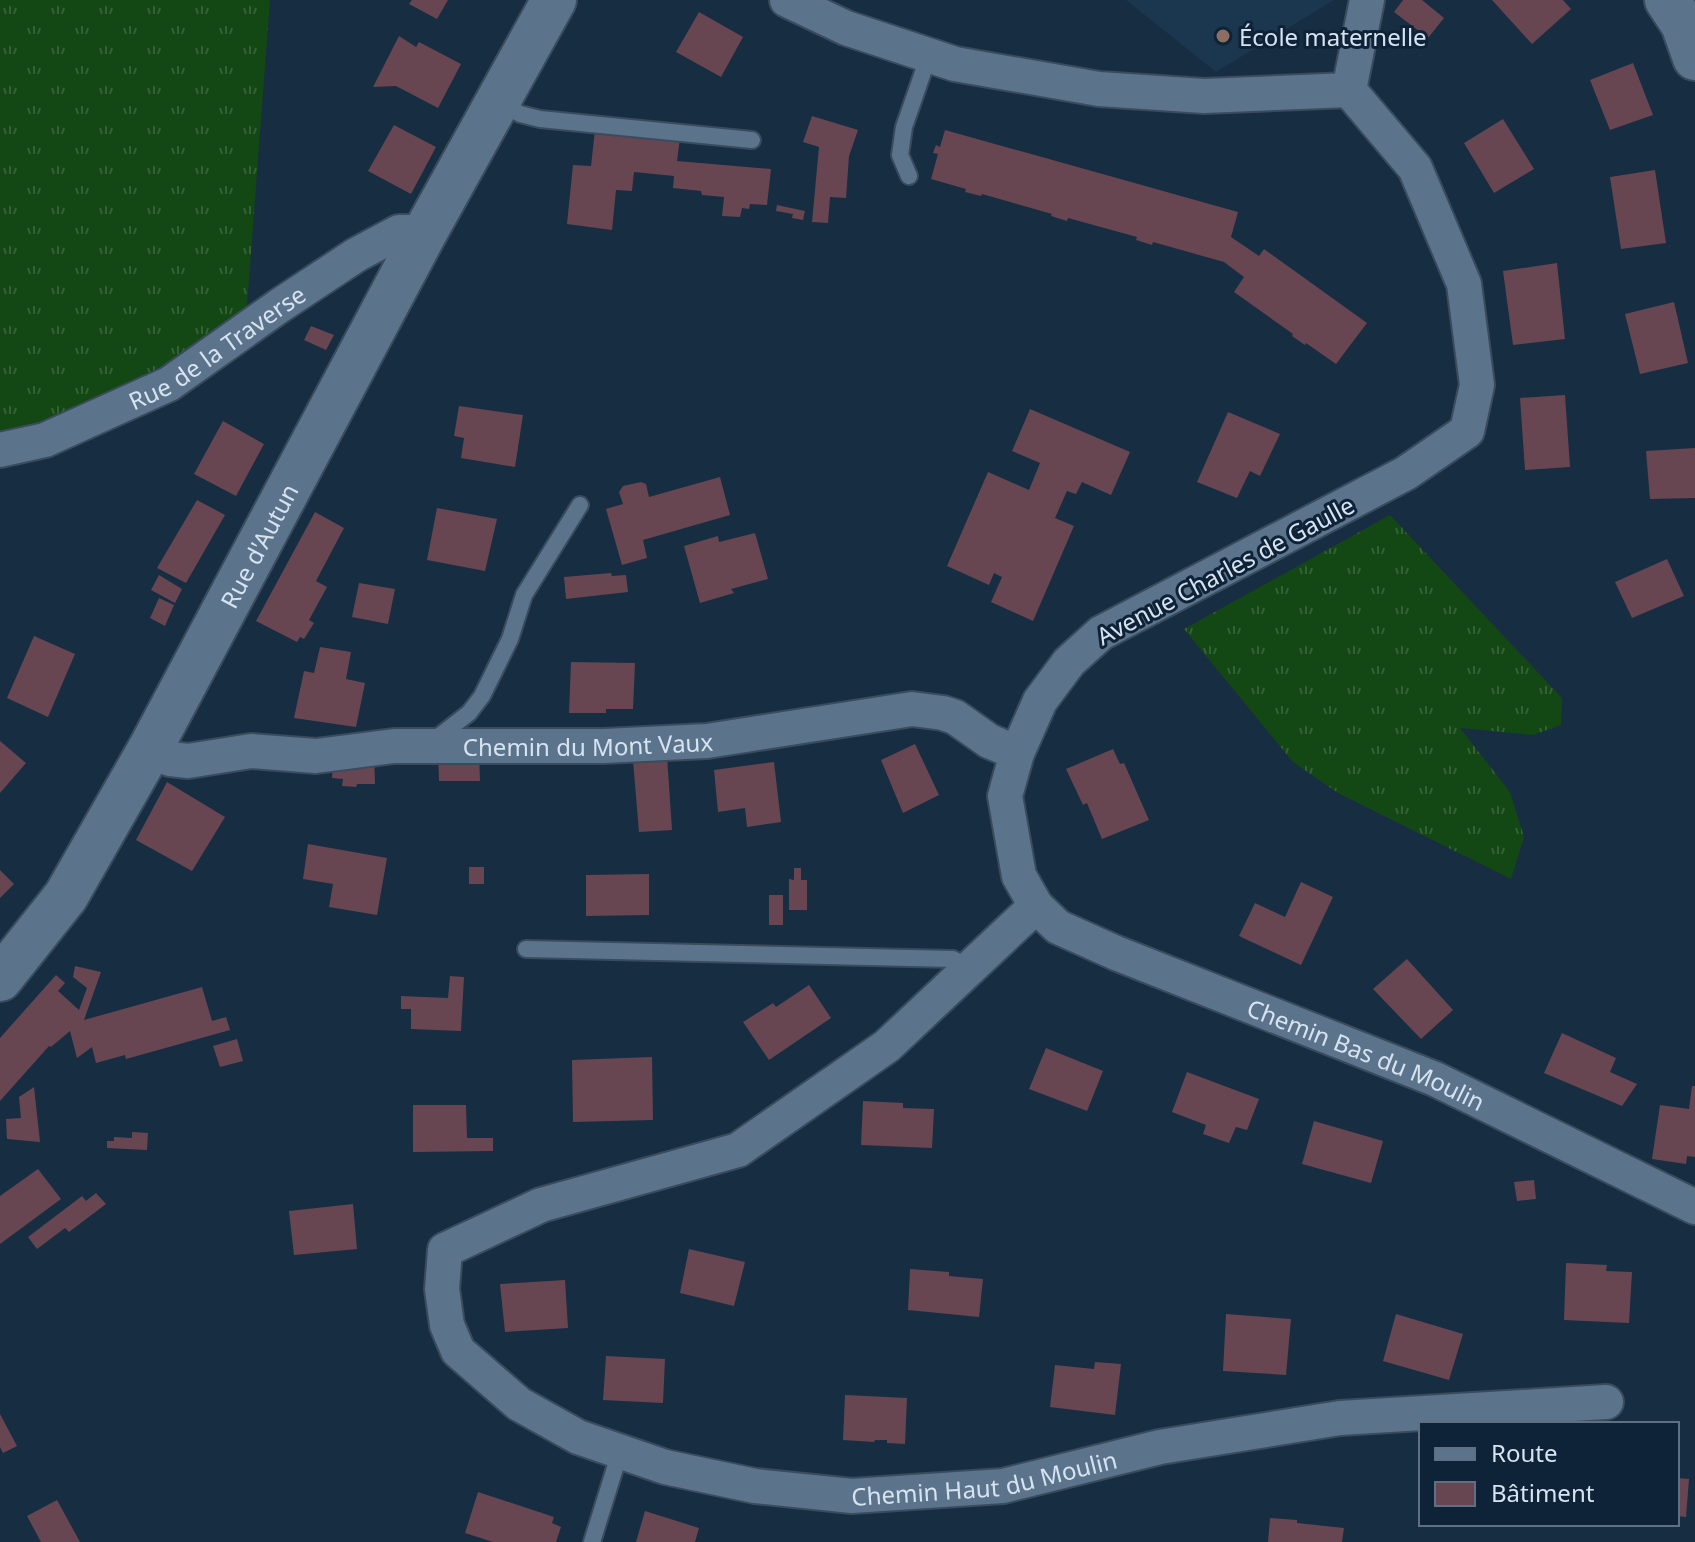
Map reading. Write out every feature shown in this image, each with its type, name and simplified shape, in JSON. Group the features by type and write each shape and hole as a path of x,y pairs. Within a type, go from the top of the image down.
{"main road":[{"name":"Rue d'Autun","path":"0,979 66,896 150,749 423,236 554,0"},
{"path":"1667,0 1683,24 1695,58"}],"street":[{"path":"787,0 846,28 955,64 1099,89 1204,96 1349,90 1367,0"},
{"name":"Avenue Charles de Gaulle","path":"1036,906 1019,876 1005,796 1017,753 1040,701 1069,662 1101,633 1406,473 1467,431 1477,385 1464,284 1415,168 1349,90"},
{"name":"Rue de la Traverse","path":"0,450 45,440 169,384 356,255 399,232 423,236"},
{"name":"Chemin du Mont Vaux","path":"150,749 170,759 188,761 251,751 316,756 394,746 604,746 707,741 912,709 955,717 989,741 1017,753"},
{"path":"970,968 1036,906"},
{"name":"Chemin Bas du Moulin","path":"1036,906 1058,927 1116,953 1435,1079 1695,1207"},
{"name":"Chemin Haut du Moulin","path":"970,968 887,1046 738,1150 541,1205 445,1250 442,1289 447,1325 458,1351 519,1404 578,1437 665,1467 755,1486 852,1496 1003,1486 1160,1447 1340,1418 1606,1402"}],"lane":[{"path":"909,176 900,155 904,127 929,55"},
{"path":"499,101 520,114 540,119 752,140"},
{"path":"427,746 469,713 482,696 510,639 524,595 580,505"},
{"path":"526,949 953,959 970,968"},
{"path":"592,1542 620,1452"}],"shaded area":[{"name":"École maternelle","path":"1126,0 1334,0 1216,72"}],"green space":[{"path":"0,0 270,0 247,306 162,366 49,424 0,435"},
{"path":"1390,515 1562,698 1561,725 1533,735 1460,728 1510,792 1524,837 1511,879 1338,793 1293,762 1184,629"}],"building":[{"path":"412,0 448,0 437,19 409,4"},
{"path":"1403,0 1422,0 1444,18 1428,38 1394,12"},
{"path":"1492,0 1563,0 1571,9 1532,44"},
{"path":"699,12 743,37 721,77 676,52"},
{"path":"399,36 416,47 419,42 461,64 438,108 396,86 373,87"},
{"path":"1633,63 1653,115 1610,130 1590,80"},
{"path":"812,116 858,130 849,156 846,198 830,197 828,223 812,222 819,147 803,142"},
{"path":"1503,119 1534,169 1494,193 1464,143"},
{"path":"394,125 436,147 411,194 368,171"},
{"path":"595,130 680,138 677,161 771,169 767,205 750,204 749,209 742,208 740,217 722,216 724,197 673,188 674,176 634,172 632,191 616,190 612,230 567,224 573,165 591,166"},
{"path":"945,130 1238,212 1231,237 1259,256 1264,249 1367,323 1336,364 1292,336 1234,292 1244,277 1224,262 1153,242 1152,245 1136,240 1137,237 1068,218 1067,221 931,179 938,154 933,153 936,145 940,147"},
{"path":"1655,170 1666,243 1621,249 1610,177"},
{"path":"777,205 805,211 803,220 792,218 793,214 776,211"},
{"path":"1557,263 1565,339 1513,345 1503,271"},
{"path":"1674,302 1688,363 1640,374 1625,314"},
{"path":"311,326 334,335 326,350 304,340"},
{"path":"1565,395 1570,467 1525,470 1520,398"},
{"path":"459,406 523,415 515,467 461,458 464,438 454,436"},
{"path":"1030,409 1130,452 1111,495 1082,482 1076,494 1067,491 1055,518 1074,526 1033,621 991,602 1002,577 994,573 989,585 947,566 988,472 1029,490 1040,463 1012,451"},
{"path":"1228,412 1280,434 1260,476 1250,471 1237,498 1197,482"},
{"path":"223,421 264,444 236,496 194,474"},
{"path":"1695,448 1695,498 1650,499 1646,451"},
{"path":"720,477 730,515 643,540 647,558 622,565 606,509 623,504 619,492 623,486 641,482 646,484 649,497"},
{"path":"197,500 225,515 186,583 157,568"},
{"path":"437,508 497,519 485,571 427,560"},
{"path":"315,512 344,528 316,581 327,587 309,620 314,623 304,639 300,637 297,642 256,621"},
{"path":"755,533 768,579 731,589 734,593 700,603 684,546 718,536 719,542"},
{"path":"1667,559 1684,596 1632,618 1615,582"},
{"path":"611,573 612,576 626,575 628,592 566,599 564,577"},
{"path":"159,575 182,589 175,603 151,590"},
{"path":"359,583 395,589 388,624 352,617"},
{"path":"159,598 174,605 165,626 150,618"},
{"path":"34,636 75,654 48,717 7,698"},
{"path":"320,647 351,652 346,679 365,683 356,727 294,718 304,671 314,673"},
{"path":"571,662 635,663 633,709 569,713"},
{"path":"0,741 26,763 0,793"},
{"path":"915,744 939,795 903,813 881,760"},
{"path":"1113,749 1120,764 1124,763 1149,820 1102,839 1087,803 1083,805 1066,769"},
{"path":"479,752 480,781 439,781 438,753"},
{"path":"374,754 375,784 342,786 343,779 332,778 333,761"},
{"path":"667,756 672,830 639,832 633,761"},
{"path":"774,762 781,822 747,827 745,808 718,812 714,770"},
{"path":"167,782 225,817 192,871 136,840"},
{"path":"308,844 387,858 377,915 329,907 333,884 303,879"},
{"path":"469,867 484,867 484,884 469,884"},
{"path":"794,868 801,868 801,880 807,880 807,910 789,910 789,879 794,880"},
{"path":"0,870 14,884 0,898"},
{"path":"649,874 649,915 586,916 586,875"},
{"path":"1301,882 1333,897 1301,965 1239,936 1255,903 1285,917"},
{"path":"769,895 783,895 783,925 769,925"},
{"path":"1407,959 1453,1010 1421,1039 1373,989"},
{"path":"75,966 101,972 84,1020 202,987 212,1021 226,1017 230,1030 126,1059 125,1055 96,1063 92,1047 77,1058 70,1031 49,1046 0,1101 0,1038 56,975 65,983 58,991 79,1010 87,988 73,977"},
{"path":"450,976 464,977 461,1031 411,1029 411,1009 401,1009 401,996 448,998"},
{"path":"809,985 831,1018 769,1060 743,1022 773,1003 776,1007"},
{"path":"1562,1033 1616,1058 1610,1072 1637,1084 1622,1106 1544,1073"},
{"path":"237,1039 243,1061 220,1067 213,1046"},
{"path":"1046,1048 1103,1071 1087,1111 1029,1089"},
{"path":"652,1057 653,1120 573,1122 572,1060"},
{"path":"1187,1072 1259,1099 1247,1130 1236,1127 1229,1143 1203,1134 1206,1125 1172,1112"},
{"path":"1692,1086 1695,1086 1695,1157 1687,1156 1686,1164 1652,1159 1660,1105 1689,1109"},
{"path":"34,1087 40,1142 7,1139 6,1119 21,1118 19,1097"},
{"path":"863,1101 903,1103 903,1108 934,1109 932,1148 861,1145"},
{"path":"413,1105 466,1105 467,1138 493,1138 493,1151 413,1152"},
{"path":"1314,1121 1383,1141 1371,1183 1302,1164"},
{"path":"132,1132 148,1133 147,1150 107,1148 107,1141 114,1141 114,1137 132,1138"},
{"path":"38,1169 61,1199 0,1244 0,1196"},
{"path":"1534,1180 1536,1199 1517,1201 1514,1182"},
{"path":"96,1193 106,1204 69,1232 65,1228 37,1249 28,1237 82,1196 86,1201"},
{"path":"353,1204 357,1249 294,1255 289,1211"},
{"path":"689,1249 745,1262 734,1306 680,1293"},
{"path":"1566,1263 1607,1265 1606,1271 1632,1272 1629,1323 1564,1320"},
{"path":"910,1269 983,1279 979,1317 908,1310"},
{"path":"565,1280 568,1328 505,1332 500,1284"},
{"path":"1226,1314 1291,1319 1286,1375 1223,1371"},
{"path":"1396,1314 1463,1334 1449,1380 1383,1361"},
{"path":"606,1356 665,1359 663,1403 603,1400"},
{"path":"1095,1362 1121,1364 1115,1415 1050,1407 1055,1365 1094,1369"},
{"path":"845,1395 907,1398 905,1444 887,1443 887,1440 843,1440"},
{"path":"0,1414 17,1446 3,1453 0,1447"},
{"path":"1679,1478 1689,1479 1686,1517 1679,1516"},
{"path":"478,1492 554,1517 552,1523 561,1527 556,1542 493,1542 465,1533"},
{"path":"57,1500 80,1542 41,1542 27,1516"},
{"path":"645,1511 699,1528 695,1542 636,1542"},
{"path":"1270,1518 1344,1528 1342,1542 1268,1542"}],"place":[{"name":"École maternelle","path":"1223,36"}]}
